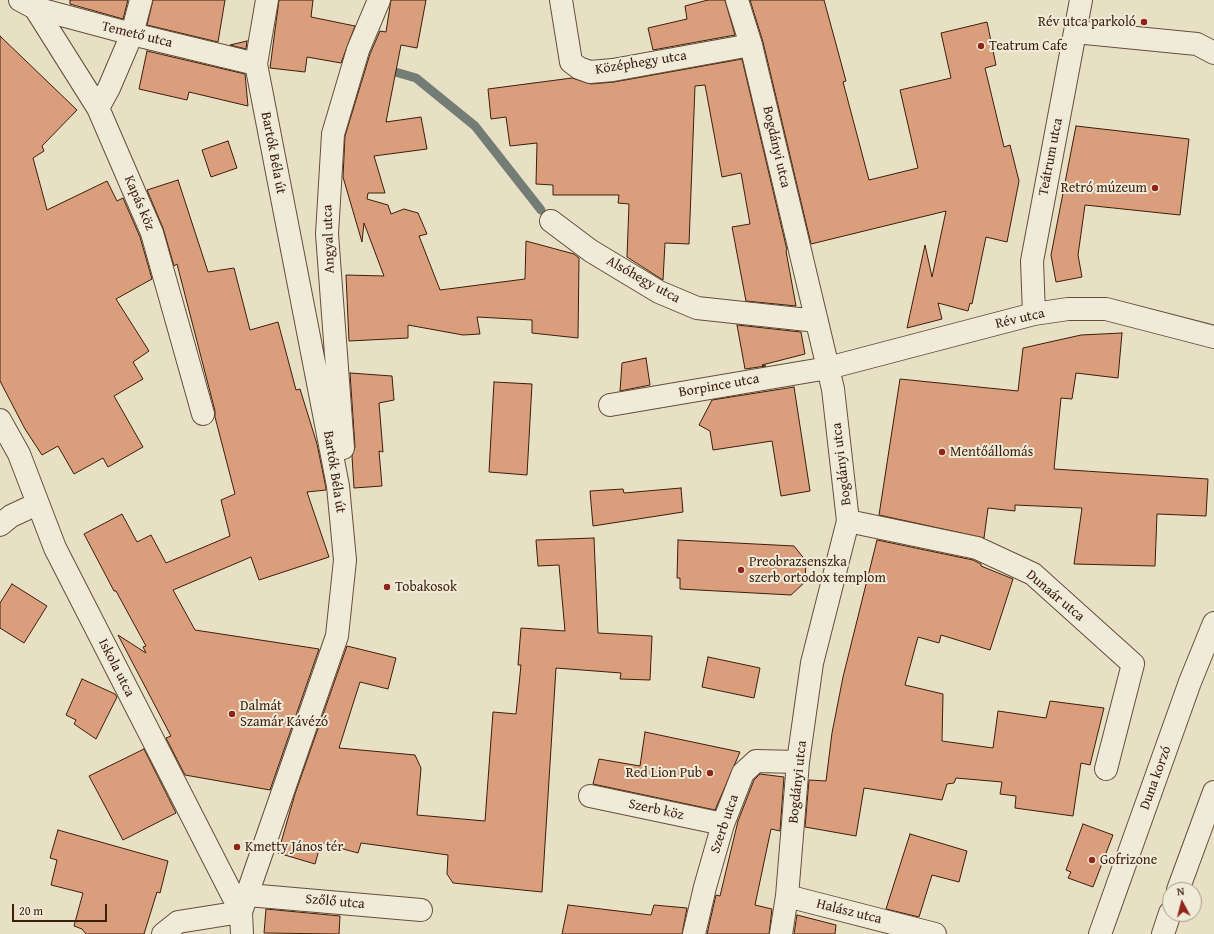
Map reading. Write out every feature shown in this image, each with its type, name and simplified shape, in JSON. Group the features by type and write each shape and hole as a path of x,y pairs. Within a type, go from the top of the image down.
{"street":[{"path":"98,108 109,88 132,34 141,0"},
{"name":"Bartók Béla út","path":"242,934 245,903 337,636 345,560 338,486 256,64 267,0"},
{"name":"Angyal utca","path":"338,486 343,447 327,234 333,134 358,50 379,0"},
{"name":"Középhegy utca","path":"561,0 571,62 579,68 590,72 613,70 751,45"},
{"name":"Bogdányi utca","path":"737,0 751,45 828,368 832,389 848,521 812,663 798,762 787,896 782,934"},
{"name":"Teátrum utca","path":"1034,314 1032,261 1081,0"},
{"name":"Temető utca","path":"28,4 132,34 256,64"},
{"name":"Kapás köz","path":"28,4 98,108 152,233 203,414"},
{"path":"1075,32 1197,44 1214,53"},
{"name":"Alsóhegy utca","path":"551,222 591,250 659,292 697,308 817,321"},
{"name":"Rév utca","path":"828,368 1034,314 1068,309 1106,309 1214,337"},
{"name":"Borpince utca","path":"610,405 828,368"},
{"name":"Iskola utca","path":"0,420 19,454 37,504 58,555 245,903"},
{"path":"0,525 11,516 37,504"},
{"name":"Dunaár utca","path":"848,521 977,548 1032,574 1134,664 1106,769"},
{"name":"Duna korzó","path":"1100,934 1190,682 1214,622"},
{"name":"Szerb utca","path":"694,934 705,887 723,824 743,773 756,761 798,762"},
{"path":"1181,882 1214,792"},
{"name":"Szerb köz","path":"590,796 723,824"},
{"name":"Halász utca","path":"787,896 935,934"},
{"name":"Szőlő utca","path":"162,934 178,922 245,903 421,910"},
{"path":"1163,934 1167,922"}],"building":[{"path":"70,0 128,0 123,19 70,4"},
{"path":"153,0 225,0 218,42 147,25"},
{"path":"279,0 313,0 311,17 355,26 341,63 307,57 305,72 270,68"},
{"path":"391,0 426,0 417,48 401,45 386,122 421,117 427,149 374,156 385,193 368,193 367,199 388,205 391,214 404,209 418,213 427,234 419,236 440,290 525,279 526,241 574,254 579,258 578,338 532,333 532,320 477,317 480,334 463,335 408,325 408,338 349,341 346,275 384,276 364,223 362,242 343,177 345,136 370,54 380,31 386,32"},
{"path":"708,0 725,0 735,35 653,50 648,28 687,19 685,6"},
{"path":"750,0 824,0 846,81 843,82 869,180 918,168 900,90 951,78 941,33 987,22 996,65 985,68 1004,147 1010,145 1019,181 1007,242 986,237 972,304 970,303 968,311 938,303 942,319 907,328 925,245 932,277 946,211 811,244 763,42"},
{"path":"0,36 77,110 42,146 44,151 33,158 47,210 107,181 117,201 123,198 140,237 152,279 116,299 149,351 133,362 143,379 114,396 143,447 108,467 103,458 74,474 58,446 42,455 25,429 0,381"},
{"path":"247,41 246,49 230,45"},
{"path":"147,51 245,74 248,106 189,92 187,100 139,89"},
{"path":"742,59 787,250 796,306 746,301 732,227 750,224 741,173 722,177 705,85 695,86 689,244 665,243 663,280 627,257 629,204 618,203 619,195 553,195 553,185 536,184 537,143 510,146 506,117 491,119 488,89 572,78 591,84 614,82"},
{"path":"1076,126 1189,139 1180,215 1085,205 1078,255 1082,277 1056,282 1051,255"},
{"path":"228,141 237,168 211,177 202,150"},
{"path":"178,180 208,272 234,268 250,330 278,322 296,390 300,389 317,444 326,488 326,490 307,492 329,557 259,580 251,557 173,590 195,630 319,649 270,790 185,775 166,738 171,736 118,635 146,653 143,647 146,646 116,591 114,591 84,534 122,514 137,542 151,535 166,563 230,536 221,500 235,494 177,264 174,266 163,228 147,190"},
{"path":"737,325 801,332 805,354 762,365 766,366 745,369"},
{"path":"1122,333 1118,378 1076,373 1072,399 1061,398 1054,469 1208,479 1206,516 1157,514 1155,566 1074,564 1082,508 1015,505 1015,511 988,508 984,538 879,515 900,379 1018,391 1023,348 1081,335"},
{"path":"646,358 650,385 620,391 622,363"},
{"path":"350,373 392,376 394,400 379,403 383,452 379,451 382,486 354,488 352,456 355,447"},
{"path":"494,382 532,384 527,475 489,472"},
{"path":"794,387 810,491 781,496 772,441 713,450 710,431 699,425 712,400"},
{"path":"681,488 683,512 593,526 590,491 623,489 624,493"},
{"path":"594,538 598,633 652,636 650,680 620,679 621,673 556,668 542,892 453,883 447,874 448,855 361,843 358,853 321,843 315,864 278,853 295,794 347,646 396,658 388,689 360,682 339,748 415,755 421,768 417,815 485,821 493,712 516,714 521,665 518,665 521,628 565,631 559,565 538,566 536,540"},
{"name":"Preobrazsenszka szerb ortodox templom","path":"678,540 794,546 806,561 805,582 791,595 680,589 680,578 677,578"},
{"path":"877,540 973,560 981,564 981,566 1013,579 990,650 941,635 939,643 918,637 905,685 943,694 942,741 993,748 998,711 1046,718 1050,701 1104,708 1090,765 1081,763 1073,816 1015,808 1016,796 1000,794 1002,782 956,778 954,783 947,784 942,800 864,788 856,836 805,827 809,780 826,781 832,733 843,677"},
{"path":"12,584 47,606 24,643 0,628 0,603"},
{"path":"708,657 760,668 754,698 702,687"},
{"path":"82,679 115,694 117,697 96,739 74,724 76,720 66,715"},
{"name":"Red Lion Pub","path":"645,732 740,752 715,810 593,784 599,759 640,766"},
{"path":"144,749 176,813 123,840 89,776"},
{"path":"760,774 784,777 780,831 771,829 755,905 772,909 769,934 707,934 716,895 720,896 738,821 754,780"},
{"path":"1083,824 1113,835 1093,887 1068,878 1071,872 1066,870"},
{"path":"58,830 168,861 160,893 157,892 144,934 86,934 82,929 74,926 83,893 51,885 57,860 50,858"},
{"path":"910,834 967,851 959,882 932,875 919,917 886,909"},
{"path":"568,905 651,915 654,905 687,908 682,934 562,934"},
{"path":"266,909 340,916 339,934 264,933"},
{"path":"797,915 836,925 835,934 794,934"}],"waterway":[{"path":"385,69 416,78 475,126 541,210"}],"place":[{"name":"Rév utca parkoló","path":"1144,22"},
{"name":"Teatrum Cafe","path":"981,46"},
{"name":"Retró múzeum","path":"1155,188"},
{"name":"Mentőállomás","path":"942,452"},
{"name":"Preobrazsenszka szerb ortodox templom","path":"741,570"},
{"name":"Tobakosok","path":"387,587"},
{"name":"Dalmát Szamár Kávézó","path":"232,714"},
{"name":"Red Lion Pub","path":"710,773"},
{"name":"Kmetty János tér","path":"237,847"},
{"name":"Gofrizone","path":"1092,860"}]}
